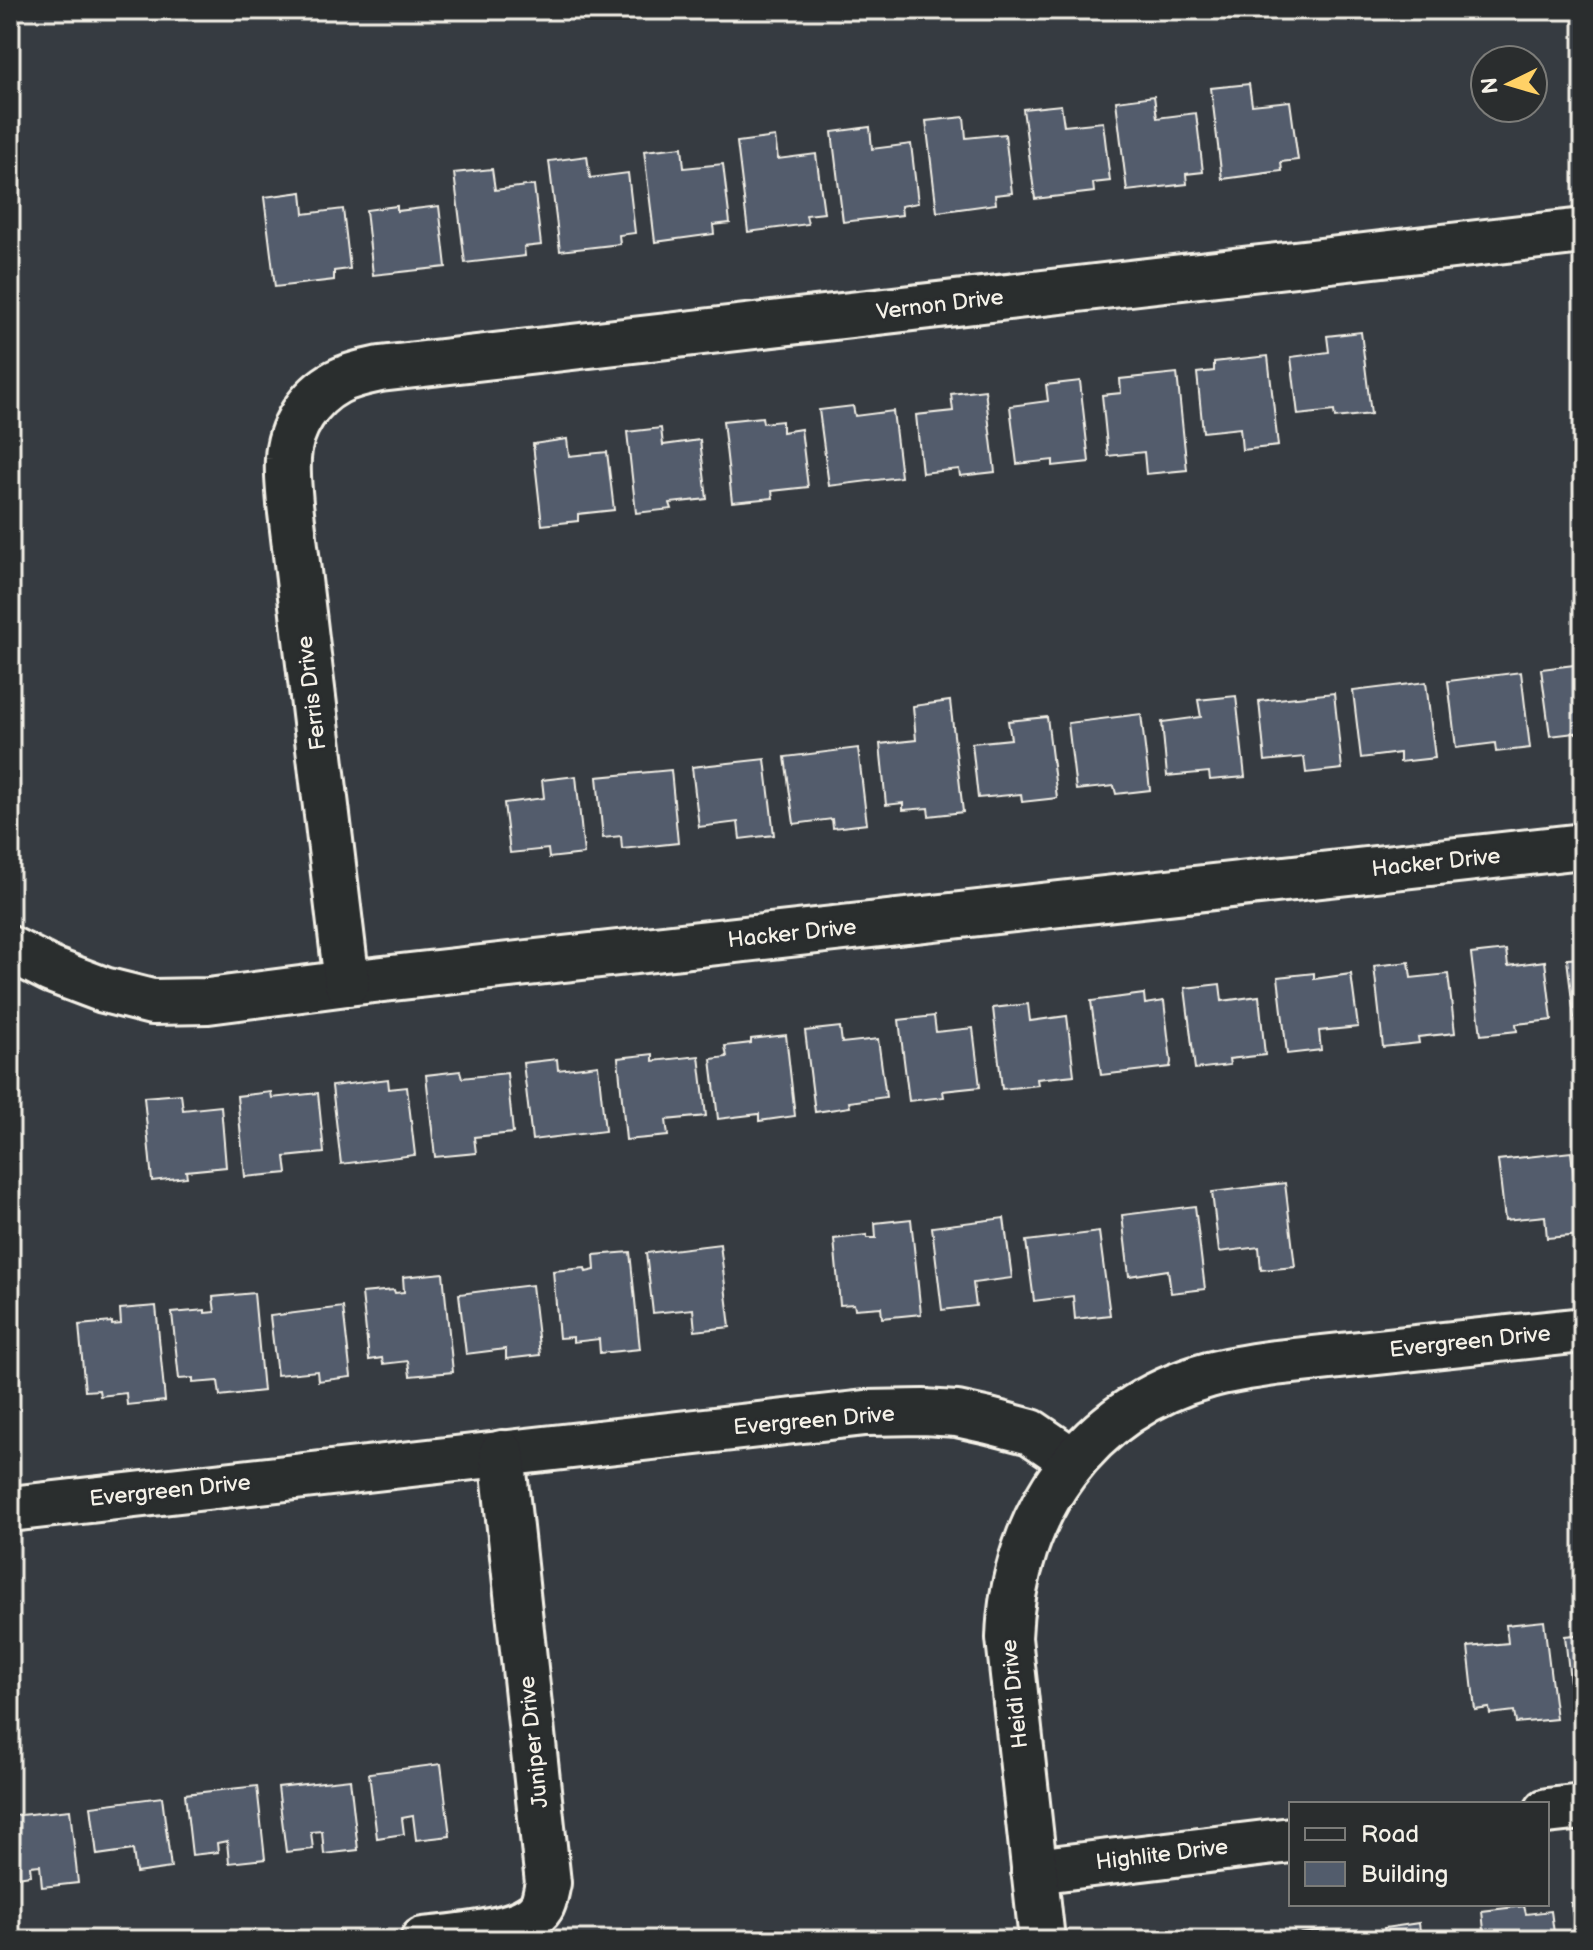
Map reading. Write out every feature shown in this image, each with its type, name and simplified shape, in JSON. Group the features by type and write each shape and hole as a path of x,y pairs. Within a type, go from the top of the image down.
{"street":[{"name":"Vernon Drive","path":"307,406 336,382 380,369 1583,231"},
{"name":"Ferris Drive","path":"307,406 296,425 288,457 290,504 347,983"},
{"name":"Hacker Drive","path":"10,949 51,970 104,990 152,1002 208,1001 1583,846"},
{"name":"Evergreen Drive","path":"10,1509 865,1413 957,1414 1031,1432 1072,1460 1125,1413 1179,1385 1207,1375 1275,1363 1583,1330"},
{"name":"Juniper Drive","path":"423,1940 473,1935 527,1920 541,1907 548,1883 502,1453"},
{"name":"Heidi Drive","path":"1042,1940 1009,1619 1014,1582 1038,1514 1072,1460"},
{"path":"1549,1811 1583,1807"},
{"name":"Highlite Drive","path":"1034,1871 1289,1840"}],"building":[{"path":"1249,84 1252,105 1290,101 1298,160 1281,162 1282,171 1222,179 1211,88"},
{"path":"1154,96 1157,118 1196,113 1203,172 1186,174 1187,184 1127,191 1116,101"},
{"path":"1061,105 1064,126 1103,122 1110,181 1093,183 1094,192 1035,199 1023,109"},
{"path":"964,117 966,138 1005,134 1012,193 995,195 996,204 937,212 926,121"},
{"path":"870,127 872,149 911,144 918,203 901,206 902,215 843,222 832,132"},
{"path":"775,137 778,159 816,154 824,213 806,215 808,224 748,232 737,142"},
{"path":"682,147 684,168 723,164 730,223 713,225 714,234 655,242 644,151"},
{"path":"587,156 590,178 628,173 635,233 619,235 620,244 560,251 549,161"},
{"path":"492,169 495,190 534,185 541,245 524,247 525,256 465,263 454,173"},
{"path":"302,192 304,214 343,209 350,269 334,271 334,280 275,287 264,197"},
{"path":"397,206 397,211 439,206 446,267 373,275 366,210"},
{"path":"1361,332 1371,414 1335,418 1334,411 1298,415 1291,357 1329,352 1327,336"},
{"path":"1268,356 1278,446 1242,450 1240,428 1203,432 1197,373 1214,371 1214,362"},
{"path":"1177,373 1187,470 1146,474 1144,452 1108,456 1102,395 1121,393 1120,379"},
{"path":"1080,381 1089,462 1053,466 1053,460 1017,464 1010,406 1048,401 1046,385"},
{"path":"985,390 995,472 960,476 959,469 922,473 916,415 953,411 951,394"},
{"path":"853,406 855,416 893,411 901,477 829,486 819,410"},
{"path":"762,417 763,423 782,421 782,432 801,429 808,487 772,491 773,498 732,502 723,421"},
{"path":"661,428 663,445 700,440 707,499 670,503 672,509 636,513 627,432"},
{"path":"567,439 569,456 607,452 614,510 578,514 578,521 542,525 533,444"},
{"path":"1583,664 1583,732 1550,736 1541,669"},
{"path":"1521,672 1530,748 1496,752 1495,743 1456,748 1448,681"},
{"path":"1426,682 1435,758 1400,762 1400,753 1361,758 1353,691"},
{"path":"1334,693 1342,769 1306,773 1304,757 1265,761 1259,701"},
{"path":"1236,696 1245,777 1210,780 1209,772 1167,776 1162,722 1201,717 1198,700"},
{"path":"950,701 963,812 929,816 928,808 903,810 903,803 886,805 880,744 916,740 913,706"},
{"path":"1141,714 1150,790 1116,794 1114,786 1076,790 1068,723"},
{"path":"1047,717 1057,798 1022,802 1021,794 978,798 972,743 1011,739 1008,721"},
{"path":"858,748 867,824 833,828 832,819 794,824 785,757"},
{"path":"765,759 774,835 740,839 738,822 699,827 692,767"},
{"path":"671,770 678,843 622,849 621,836 603,838 597,777"},
{"path":"576,776 584,854 549,858 548,849 510,853 504,803 544,798 542,780"},
{"path":"1506,950 1508,966 1545,961 1552,1020 1516,1024 1517,1031 1481,1035 1471,954"},
{"path":"1583,958 1583,1017 1574,1018 1567,959"},
{"path":"1409,962 1411,978 1448,974 1455,1033 1418,1037 1419,1043 1383,1047 1374,966"},
{"path":"1314,973 1314,979 1351,974 1358,1027 1319,1031 1321,1050 1287,1054 1278,977"},
{"path":"1220,984 1222,1001 1259,996 1265,1055 1229,1059 1230,1065 1195,1069 1185,988"},
{"path":"1144,994 1145,1004 1164,1001 1170,1067 1101,1075 1091,1001"},
{"path":"1028,1004 1030,1021 1067,1016 1074,1075 1037,1079 1038,1085 1002,1089 993,1008"},
{"path":"934,1016 936,1032 973,1028 980,1087 943,1091 944,1097 909,1101 899,1020"},
{"path":"840,1027 842,1043 878,1039 886,1097 849,1102 850,1107 815,1112 805,1031"},
{"path":"786,1035 795,1116 759,1121 759,1114 718,1119 711,1059 727,1057 725,1046"},
{"path":"653,1054 653,1061 699,1056 706,1116 666,1120 668,1136 626,1140 618,1058"},
{"path":"557,1059 558,1070 598,1065 605,1131 532,1140 523,1063"},
{"path":"460,1071 462,1078 507,1073 513,1133 474,1137 476,1153 435,1157 426,1075"},
{"path":"388,1079 389,1089 407,1087 415,1155 341,1164 332,1086"},
{"path":"271,1092 272,1098 318,1093 324,1153 285,1157 287,1173 245,1177 237,1096"},
{"path":"181,1094 183,1110 221,1106 226,1167 186,1171 187,1177 152,1181 144,1097"},
{"path":"1571,1152 1581,1235 1547,1238 1545,1216 1505,1220 1498,1160"},
{"path":"1285,1183 1295,1267 1261,1270 1259,1247 1219,1252 1212,1192"},
{"path":"1195,1206 1205,1289 1171,1293 1168,1270 1129,1276 1122,1215"},
{"path":"1004,1218 1012,1278 973,1283 976,1306 942,1310 932,1227"},
{"path":"911,1219 921,1314 882,1318 881,1307 855,1309 854,1304 840,1305 834,1239 867,1235 867,1238 876,1238 875,1223"},
{"path":"1099,1232 1110,1315 1075,1319 1073,1296 1034,1301 1026,1241"},
{"path":"720,1244 730,1327 695,1331 693,1309 653,1313 646,1253"},
{"path":"630,1252 640,1349 600,1353 599,1339 573,1342 573,1337 559,1338 553,1271 595,1270 594,1255"},
{"path":"443,1273 453,1372 410,1376 408,1361 383,1364 382,1358 369,1360 362,1293 404,1292 403,1277"},
{"path":"532,1285 540,1355 506,1359 506,1349 466,1354 459,1294"},
{"path":"254,1293 263,1391 220,1396 218,1381 193,1383 193,1378 179,1379 172,1313 215,1312 213,1297"},
{"path":"156,1306 165,1401 127,1405 126,1393 100,1396 99,1390 85,1391 79,1325 121,1324 120,1309"},
{"path":"343,1307 351,1377 318,1381 317,1371 277,1375 270,1316"},
{"path":"1544,1621 1556,1719 1516,1723 1514,1711 1490,1714 1489,1708 1475,1710 1468,1647 1508,1643 1506,1625"},
{"path":"1583,1634 1583,1697 1572,1699 1565,1636"},
{"path":"441,1764 450,1836 416,1840 413,1816 402,1818 404,1834 377,1838 369,1773"},
{"path":"350,1779 358,1850 324,1854 322,1831 311,1832 313,1849 286,1852 278,1787"},
{"path":"257,1786 265,1859 229,1863 227,1841 217,1843 218,1852 192,1855 185,1794"},
{"path":"162,1797 171,1868 136,1873 133,1850 97,1855 91,1806"},
{"path":"70,1810 78,1883 42,1887 40,1865 30,1866 31,1875 10,1878 10,1816"},
{"path":"1583,1902 1583,1940 1576,1940 1571,1903"},
{"path":"1524,1906 1526,1914 1551,1911 1555,1940 1485,1940 1482,1911"},
{"path":"1419,1923 1421,1940 1386,1940 1384,1928"},
{"path":"1325,1930 1326,1940 1292,1940 1291,1935"},
{"path":"1457,1931 1458,1940 1432,1940 1431,1935"}]}
